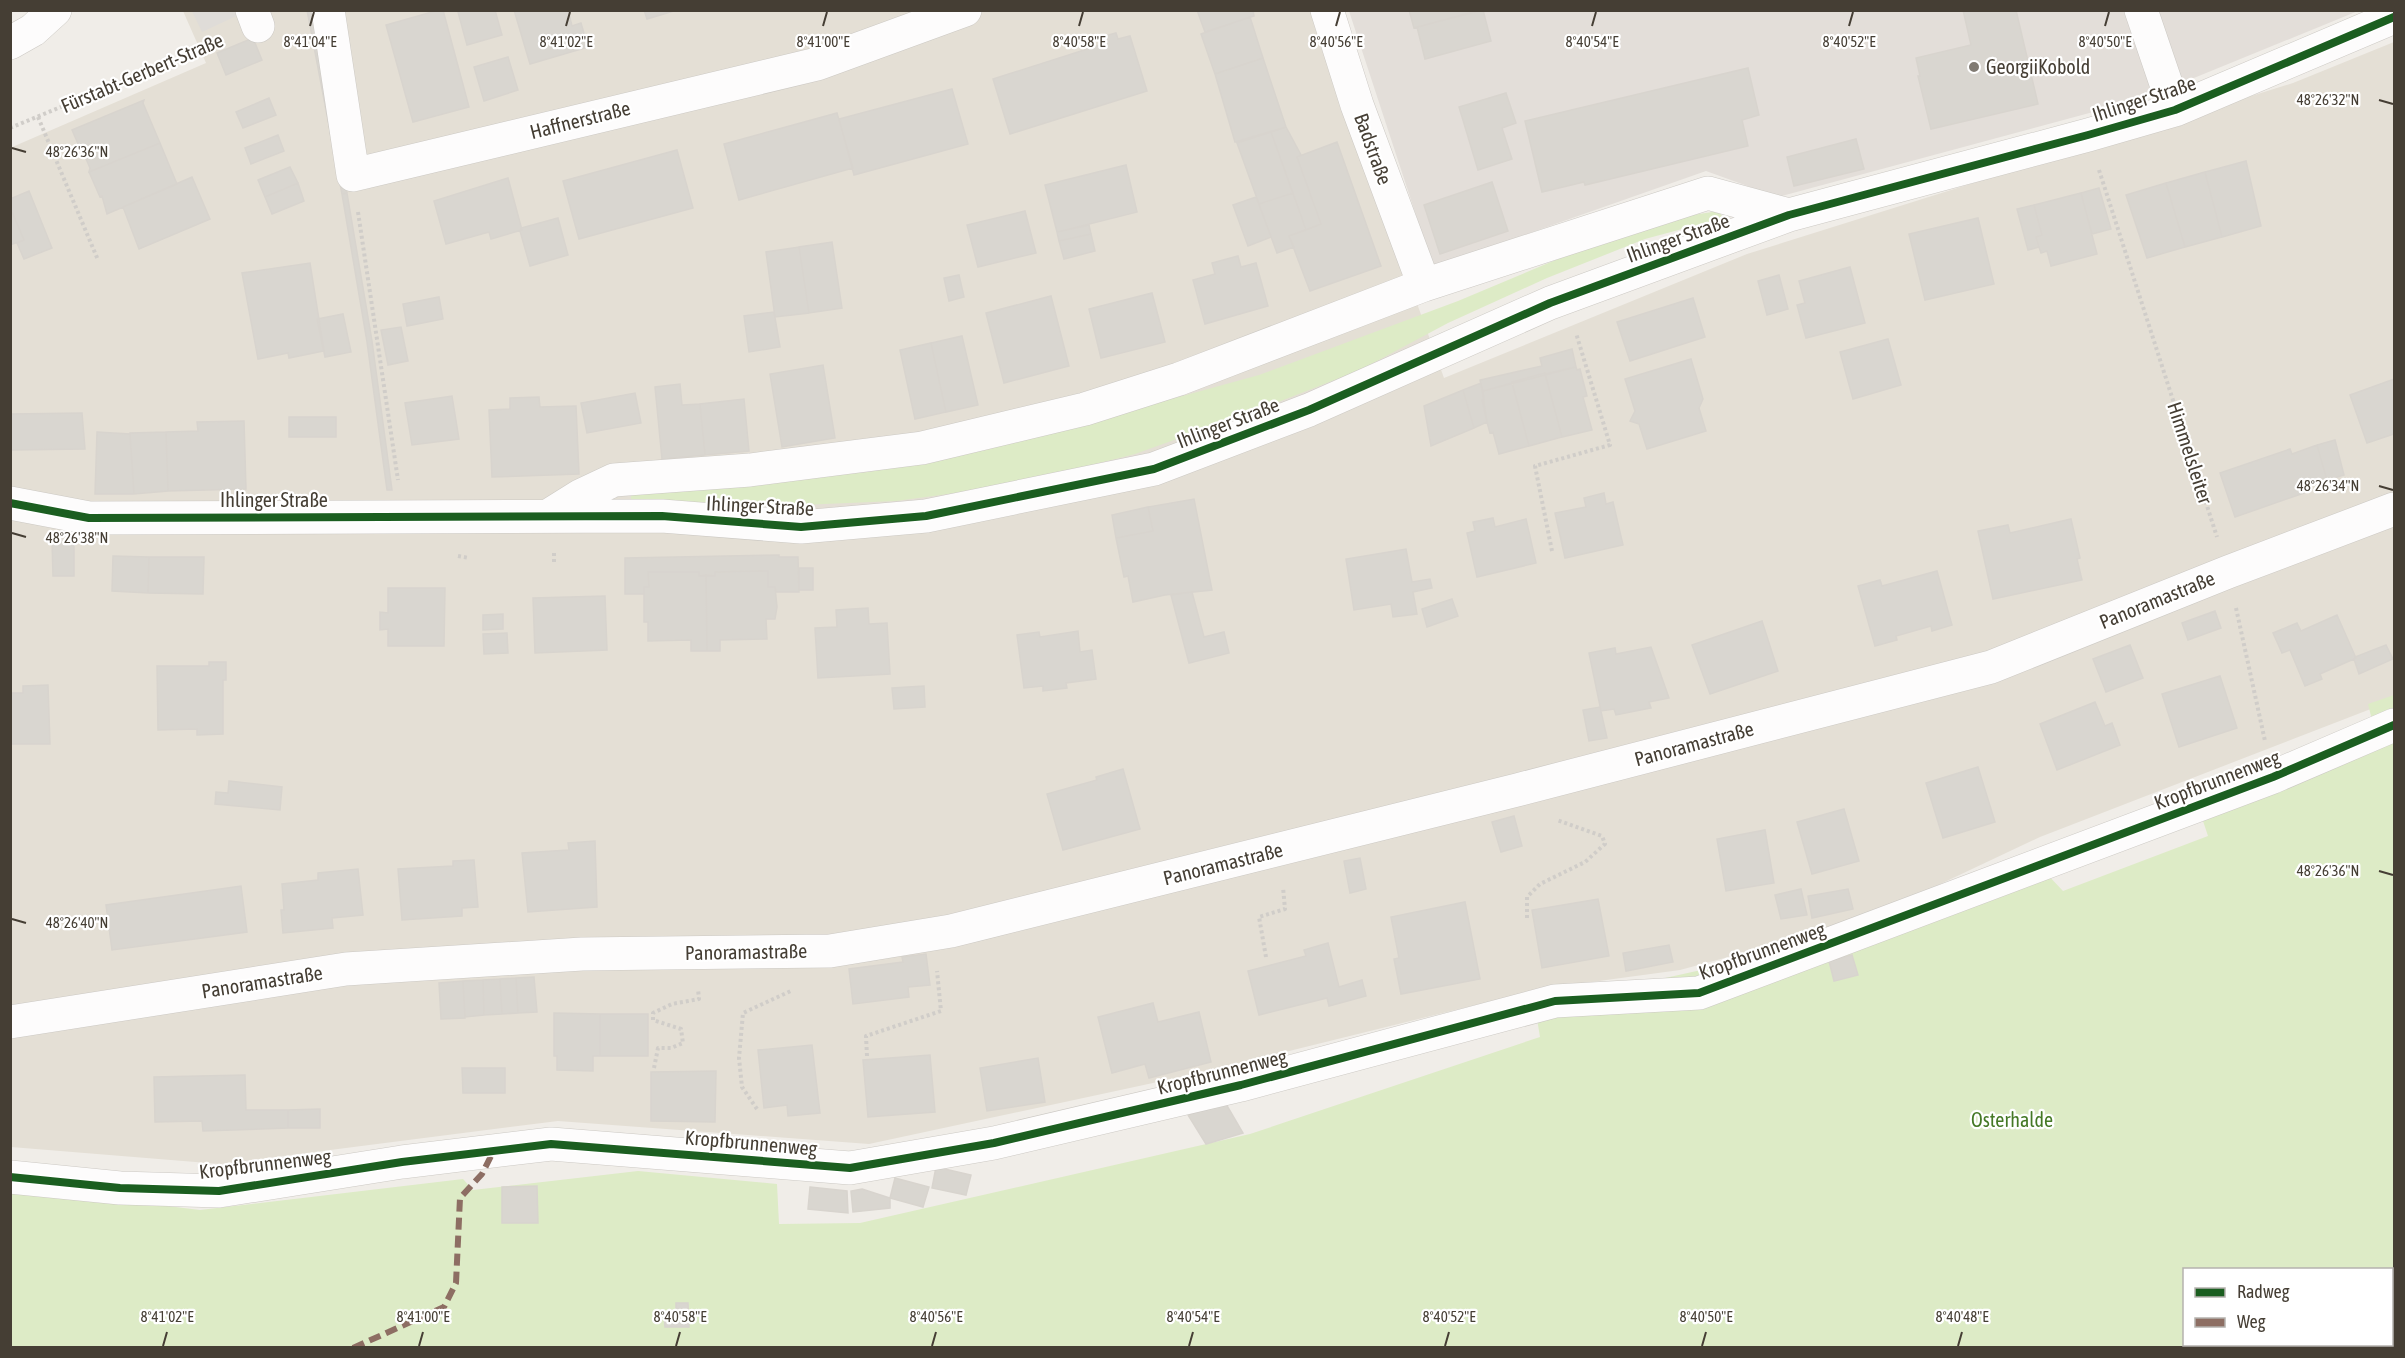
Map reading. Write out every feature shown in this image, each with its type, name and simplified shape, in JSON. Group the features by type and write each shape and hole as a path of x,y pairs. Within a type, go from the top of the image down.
{"street":[{"path":"10,43 33,30 56,10"},
{"path":"328,10 353,175"},
{"name":"Haffnerstraße","path":"353,175 817,64 965,10"},
{"name":"Badstraße","path":"1327,10 1357,105 1424,285"},
{"path":"2141,10 2175,110"},
{"name":"Ihlinger Straße","path":"10,503 89,518 662,516 801,527 926,516 1154,469 1309,410 1566,298 1789,215 2175,110 2394,17"},
{"name":"Ihlinger Straße","path":"546,517 580,496 614,480 750,470 922,448 1085,409 1179,379 1424,285 1708,193 1789,215"},
{"name":"Panoramastraße","path":"10,1022 346,969 582,954 830,951 951,931 1517,790 1991,667 2228,572 2394,509"},
{"name":"Kropfbrunnenweg","path":"10,1177 120,1188 219,1191 402,1162 551,1144 850,1168 994,1143 1241,1085 1555,1001 1699,993 2273,777 2394,725"}],"path":[{"path":"38,117 98,260"},
{"path":"353,175 404,516"},
{"path":"1552,551 1535,466 1610,445 1566,298"},
{"path":"1517,790 1532,810 1594,832 1602,836 1605,844 1585,862 1540,884 1527,897 1527,918"},
{"path":"1266,957 1259,916 1286,909 1282,884 1303,873 1296,845"},
{"path":"654,1068 658,1048 671,1048 683,1043 681,1029 653,1020 653,1013 672,1004 699,999 695,952"},
{"path":"757,1109 742,1087 739,1058 743,1013 796,989 797,984"},
{"path":"867,1056 866,1036 941,1011"}],"shaded area":[{"path":"183,11 1311,11 1444,378 1747,254 2293,83 2394,42 2394,700 2040,837 1862,921 1680,970 1540,989 1204,1072 869,1144 558,1121 220,1164 11,1147 10,148 206,63"},
{"path":"192,11 247,11 202,32"},
{"path":"1349,11 2358,11 2145,98 1778,197 1706,171 1433,267"}],"green space":[{"path":"1719,211 1723,218 1645,239 1547,278 1448,323 1360,370 1135,454 1008,486 896,501 776,506 631,504 631,494 869,472 986,450 1259,375 1458,301 1646,222"},
{"name":"Osterhalde","path":"2394,695 2394,1347 11,1348 11,1187 200,1210 463,1179 473,1190 638,1171 777,1184 779,1224 860,1223 1250,1134 1540,1037 1535,1007 1746,960 2046,873 2063,891 2208,836 2202,818 2379,748 2368,704"}],"building":[{"path":"307,10 311,10 347,193 342,194"},
{"path":"443,10 469,107 413,122 386,25"},
{"path":"495,10 502,35 467,45 458,12"},
{"path":"514,10 568,10 572,26 581,23 588,47 530,64"},
{"path":"644,10 677,10 647,19"},
{"path":"1197,10 1253,10 1254,16 1205,32"},
{"path":"1409,10 1480,10 1414,28"},
{"path":"1483,10 1491,41 1425,59 1417,27"},
{"name":"GeorgiiKobold","path":"1963,10 2016,10 2038,104 1931,129 1916,58 1971,45"},
{"path":"1250,17 1263,58 1215,74 1201,34"},
{"path":"1116,33 1118,39 1130,36 1147,91 1010,134 993,79 1103,44 1101,37"},
{"path":"253,38 262,60 226,75 217,53"},
{"path":"508,57 518,90 484,101 474,67"},
{"path":"1263,58 1286,127 1235,142 1215,74"},
{"path":"1748,68 1759,115 1742,120 1748,146 1585,185 1584,182 1542,192 1525,121"},
{"path":"952,89 968,144 854,175 839,119"},
{"path":"1506,93 1516,123 1502,128 1512,159 1478,170 1459,107"},
{"path":"269,98 276,115 243,128 236,112"},
{"path":"144,100 143,103 160,143 89,172 90,168 72,130"},
{"path":"837,113 853,168 739,200 724,144"},
{"path":"1286,127 1301,155 1297,157 1321,224 1306,230 1271,132"},
{"path":"1271,132 1293,193 1259,204 1237,143"},
{"path":"278,135 284,151 251,164 245,148"},
{"path":"1856,139 1864,169 1794,186 1787,157"},
{"path":"1337,142 1381,266 1310,291 1289,236 1321,224 1297,157"},
{"path":"160,143 177,184 107,214 102,196 100,197 89,172"},
{"path":"677,150 693,208 579,239 563,181"},
{"path":"2246,161 2261,226 2222,237 2205,172"},
{"path":"1126,165 1137,212 1057,232 1045,185"},
{"path":"290,167 298,183 265,197 258,180"},
{"path":"2205,172 2222,237 2185,247 2166,183"},
{"path":"192,177 210,219 139,249 123,207"},
{"path":"508,178 522,230 491,239 489,232 446,244 434,201"},
{"path":"1492,182 1508,231 1440,254 1424,205"},
{"path":"298,183 304,201 272,214 265,197"},
{"path":"2166,183 2185,247 2147,258 2126,195"},
{"path":"2099,188 2111,229 2092,234 2081,193"},
{"path":"29,191 52,248 24,259 17,243 24,240 10,207 10,199"},
{"path":"347,193 372,341 392,490 387,490 367,342 342,194"},
{"path":"1293,193 1306,230 1289,236 1294,247 1277,253 1259,204"},
{"path":"2081,193 2097,254 2051,266 2047,251 2041,253 2036,237 2042,235 2034,205"},
{"path":"1256,197 1271,237 1248,246 1233,205"},
{"path":"2034,205 2042,235 2036,237 2039,247 2028,250 2017,209"},
{"path":"10,207 24,240 10,245"},
{"path":"1025,211 1036,253 978,267 967,225"},
{"path":"558,218 568,255 530,266 521,228"},
{"path":"1978,218 1994,284 1925,300 1909,234"},
{"path":"1089,225 1091,234 1059,241 1057,232"},
{"path":"1091,234 1095,251 1064,259 1059,241"},
{"path":"832,242 842,308 809,313 799,247"},
{"path":"799,247 809,313 775,317 766,252"},
{"path":"1238,256 1241,267 1256,263 1268,306 1205,324 1193,280 1215,274 1212,263"},
{"path":"310,263 324,351 289,358 288,353 258,359 242,273"},
{"path":"1850,267 1865,323 1806,338 1797,305 1805,303 1799,281"},
{"path":"959,275 964,297 949,301 944,278"},
{"path":"1779,275 1788,309 1767,315 1758,281"},
{"path":"1152,293 1165,342 1101,358 1089,309"},
{"path":"1051,296 1069,366 1004,383 986,313"},
{"path":"439,297 443,319 407,326 403,304"},
{"path":"1693,298 1705,337 1630,361 1617,322"},
{"path":"774,312 780,347 749,352 744,316"},
{"path":"343,314 351,352 325,357 317,319"},
{"path":"401,327 408,361 388,365 381,330"},
{"path":"962,336 978,405 946,412 931,343"},
{"path":"1888,339 1901,385 1853,399 1840,352"},
{"path":"931,343 946,412 915,419 900,350"},
{"path":"1572,349 1576,367 1483,391 1480,380 1542,366 1540,358"},
{"path":"1691,359 1703,399 1699,408 1706,431 1647,449 1639,424 1630,421 1635,411 1625,379"},
{"path":"823,365 835,438 782,447 770,374"},
{"path":"1576,367 1577,370 1580,369 1587,396 1583,397 1592,430 1562,437 1545,374"},
{"path":"1545,373 1562,437 1529,446 1512,382"},
{"path":"2394,379 2394,434 2367,443 2350,395"},
{"path":"1481,383 1487,422 1474,428 1463,390"},
{"path":"1512,383 1529,446 1499,454 1493,432 1490,433 1487,422 1482,400 1484,399 1483,391"},
{"path":"680,384 682,405 700,404 705,455 662,459 655,387"},
{"path":"1463,390 1474,428 1431,446 1424,406"},
{"path":"635,393 641,423 587,433 581,403"},
{"path":"452,396 459,439 412,445 405,403"},
{"path":"539,397 540,407 576,406 579,474 492,477 489,410 510,409 510,398"},
{"path":"744,399 749,451 705,455 700,404"},
{"path":"82,413 85,449 11,450 10,414"},
{"path":"289,417 336,417 336,437 289,437"},
{"path":"244,421 246,489 168,491 166,432 198,431 197,422"},
{"path":"97,432 130,434 134,494 95,494"},
{"path":"166,432 168,491 134,494 130,433"},
{"path":"2335,440 2344,475 2327,480 2317,445"},
{"path":"2317,445 2327,480 2301,486 2304,493 2235,517 2220,473 2290,449 2292,454"},
{"path":"1604,493 1606,504 1613,502 1623,545 1565,558 1555,513 1586,507 1584,498"},
{"path":"1194,499 1212,590 1165,595 1133,602 1128,576 1124,577 1116,538 1153,531 1148,507"},
{"path":"1148,507 1153,531 1116,538 1112,515"},
{"path":"1493,518 1495,527 1526,519 1536,563 1477,577 1467,533 1475,531 1473,522"},
{"path":"2071,519 2080,558 2077,559 2082,580 1993,599 1978,531 2008,525 2010,533"},
{"path":"74,540 74,576 53,576 52,541"},
{"path":"1406,549 1412,582 1430,579 1432,588 1413,592 1417,614 1393,617 1391,604 1354,610 1346,559"},
{"path":"779,555 779,557 798,557 799,592 776,592 775,587 768,587 768,571 715,572 715,576 699,576 699,572 648,572 649,587 644,587 644,594 625,594 625,558"},
{"path":"113,556 149,557 148,593 112,591"},
{"path":"149,557 204,557 203,594 148,593"},
{"path":"799,568 813,568 813,590 799,590"},
{"path":"768,571 768,587 775,587 777,607 775,619 766,619 767,639 720,640 720,651 707,651 706,575 715,576 715,572"},
{"path":"1937,571 1952,625 1932,631 1931,626 1896,636 1897,640 1875,646 1858,586 1880,580 1882,586"},
{"path":"648,572 699,572 699,576 706,575 707,651 691,651 691,640 648,641 648,622 644,622 644,587 649,587"},
{"path":"388,588 445,588 444,646 388,646 388,629 380,630 380,612 388,613"},
{"path":"1192,592 1204,637 1224,632 1229,653 1189,663 1171,595"},
{"path":"605,596 607,650 535,653 533,598"},
{"path":"1452,599 1458,616 1427,627 1422,609"},
{"path":"868,608 869,624 887,623 890,674 818,678 815,628 837,627 836,610"},
{"path":"2215,611 2221,628 2188,640 2182,623"},
{"path":"503,614 503,629 483,630 483,615"},
{"path":"2337,615 2356,658 2320,674 2322,679 2305,686 2290,650 2282,653 2273,633 2297,623 2301,631"},
{"path":"1762,621 1778,671 1710,694 1692,645"},
{"path":"1078,631 1080,652 1092,650 1096,679 1066,683 1067,688 1043,691 1043,686 1024,688 1017,635 1039,632 1040,637"},
{"path":"507,633 508,653 484,654 483,634"},
{"path":"2130,645 2143,678 2106,692 2093,659"},
{"path":"2386,645 2393,659 2359,674 2355,657"},
{"path":"1651,647 1669,698 1649,702 1651,708 1616,715 1614,709 1601,711 1589,653 1615,648 1616,654"},
{"path":"209,662 226,662 226,680 223,680 223,734 197,735 197,729 158,730 157,666 209,666"},
{"path":"2220,676 2237,728 2179,747 2162,694"},
{"path":"48,685 50,744 10,744 10,693 23,693 23,686"},
{"path":"924,686 925,707 894,709 892,688"},
{"path":"2095,702 2105,726 2112,723 2120,745 2057,770 2040,724"},
{"path":"1600,707 1607,738 1589,741 1583,710"},
{"path":"1978,767 1995,822 1943,838 1926,783"},
{"path":"1123,769 1140,829 1063,850 1047,794 1097,780 1096,777"},
{"path":"229,781 282,787 280,810 215,804 216,792 228,793"},
{"path":"1844,809 1859,861 1812,874 1797,822"},
{"path":"1514,816 1522,846 1501,852 1492,822"},
{"path":"1765,830 1774,883 1726,891 1717,839"},
{"path":"595,841 597,907 528,912 522,853 569,850 568,843"},
{"path":"1360,858 1366,889 1350,893 1344,861"},
{"path":"474,860 478,907 462,908 462,916 402,920 398,869 453,866 453,861"},
{"path":"358,869 363,915 332,918 333,928 283,933 282,884 318,880 318,873"},
{"path":"241,886 247,932 112,950 106,905"},
{"path":"1801,889 1807,915 1781,919 1775,895"},
{"path":"1848,889 1853,909 1812,918 1808,896"},
{"path":"1598,899 1609,956 1542,968 1532,910"},
{"path":"1465,902 1480,979 1401,994 1394,959 1399,958 1391,917"},
{"path":"1328,943 1339,987 1362,980 1366,996 1329,1006 1327,998 1259,1015 1248,971 1306,956 1304,950"},
{"path":"1669,945 1673,962 1626,971 1623,953"},
{"path":"926,954 930,985 908,987 909,997 853,1004 849,969 903,962 902,957"},
{"path":"1852,955 1858,975 1834,981 1829,961"},
{"path":"534,977 537,1012 518,1013 516,978"},
{"path":"516,978 518,1013 502,1014 500,979"},
{"path":"500,979 502,1014 484,1015 483,980"},
{"path":"483,980 484,1015 465,1017 463,981"},
{"path":"463,981 465,1018 441,1019 439,983"},
{"path":"1153,1003 1158,1022 1199,1012 1211,1062 1149,1078 1145,1064 1112,1073 1098,1017"},
{"path":"554,1013 600,1014 600,1056 593,1056 593,1071 557,1070 557,1056 554,1056"},
{"path":"600,1014 648,1014 648,1056 600,1056"},
{"path":"812,1045 820,1113 788,1116 787,1105 764,1108 758,1050"},
{"path":"930,1055 935,1112 868,1117 863,1060"},
{"path":"1038,1058 1045,1102 987,1111 980,1068"},
{"path":"462,1068 505,1068 505,1093 463,1093"},
{"path":"716,1071 715,1122 651,1121 651,1072"},
{"path":"245,1075 246,1110 288,1110 288,1128 203,1131 202,1121 155,1122 154,1077"},
{"path":"1226,1104 1243,1133 1206,1144 1188,1115"},
{"path":"320,1109 320,1128 288,1128 288,1110"},
{"path":"936,1167 971,1175 966,1195 932,1188"},
{"path":"895,1178 929,1187 923,1207 890,1198"},
{"path":"537,1186 538,1223 502,1223 502,1187"},
{"path":"810,1187 847,1191 848,1213 808,1209"},
{"path":"862,1189 890,1198 890,1208 853,1212 851,1191"},
{"path":"676,1303 688,1303 689,1327 665,1327 664,1314 676,1314"}],"marked path":[{"path":"353,1348 444,1307 456,1283 460,1198 482,1174 494,1150"}],"cycle path":[{"path":"10,503 89,518 662,516 801,527 926,516 1154,469 1309,410 1550,303 1789,215 2175,110 2394,17"},
{"path":"10,1177 120,1188 219,1191 402,1162 551,1144 850,1168 994,1143 1241,1085 1555,1001 1699,993 2273,777 2394,725"}],"place":[{"name":"GeorgiiKobold","path":"1974,67"}]}
